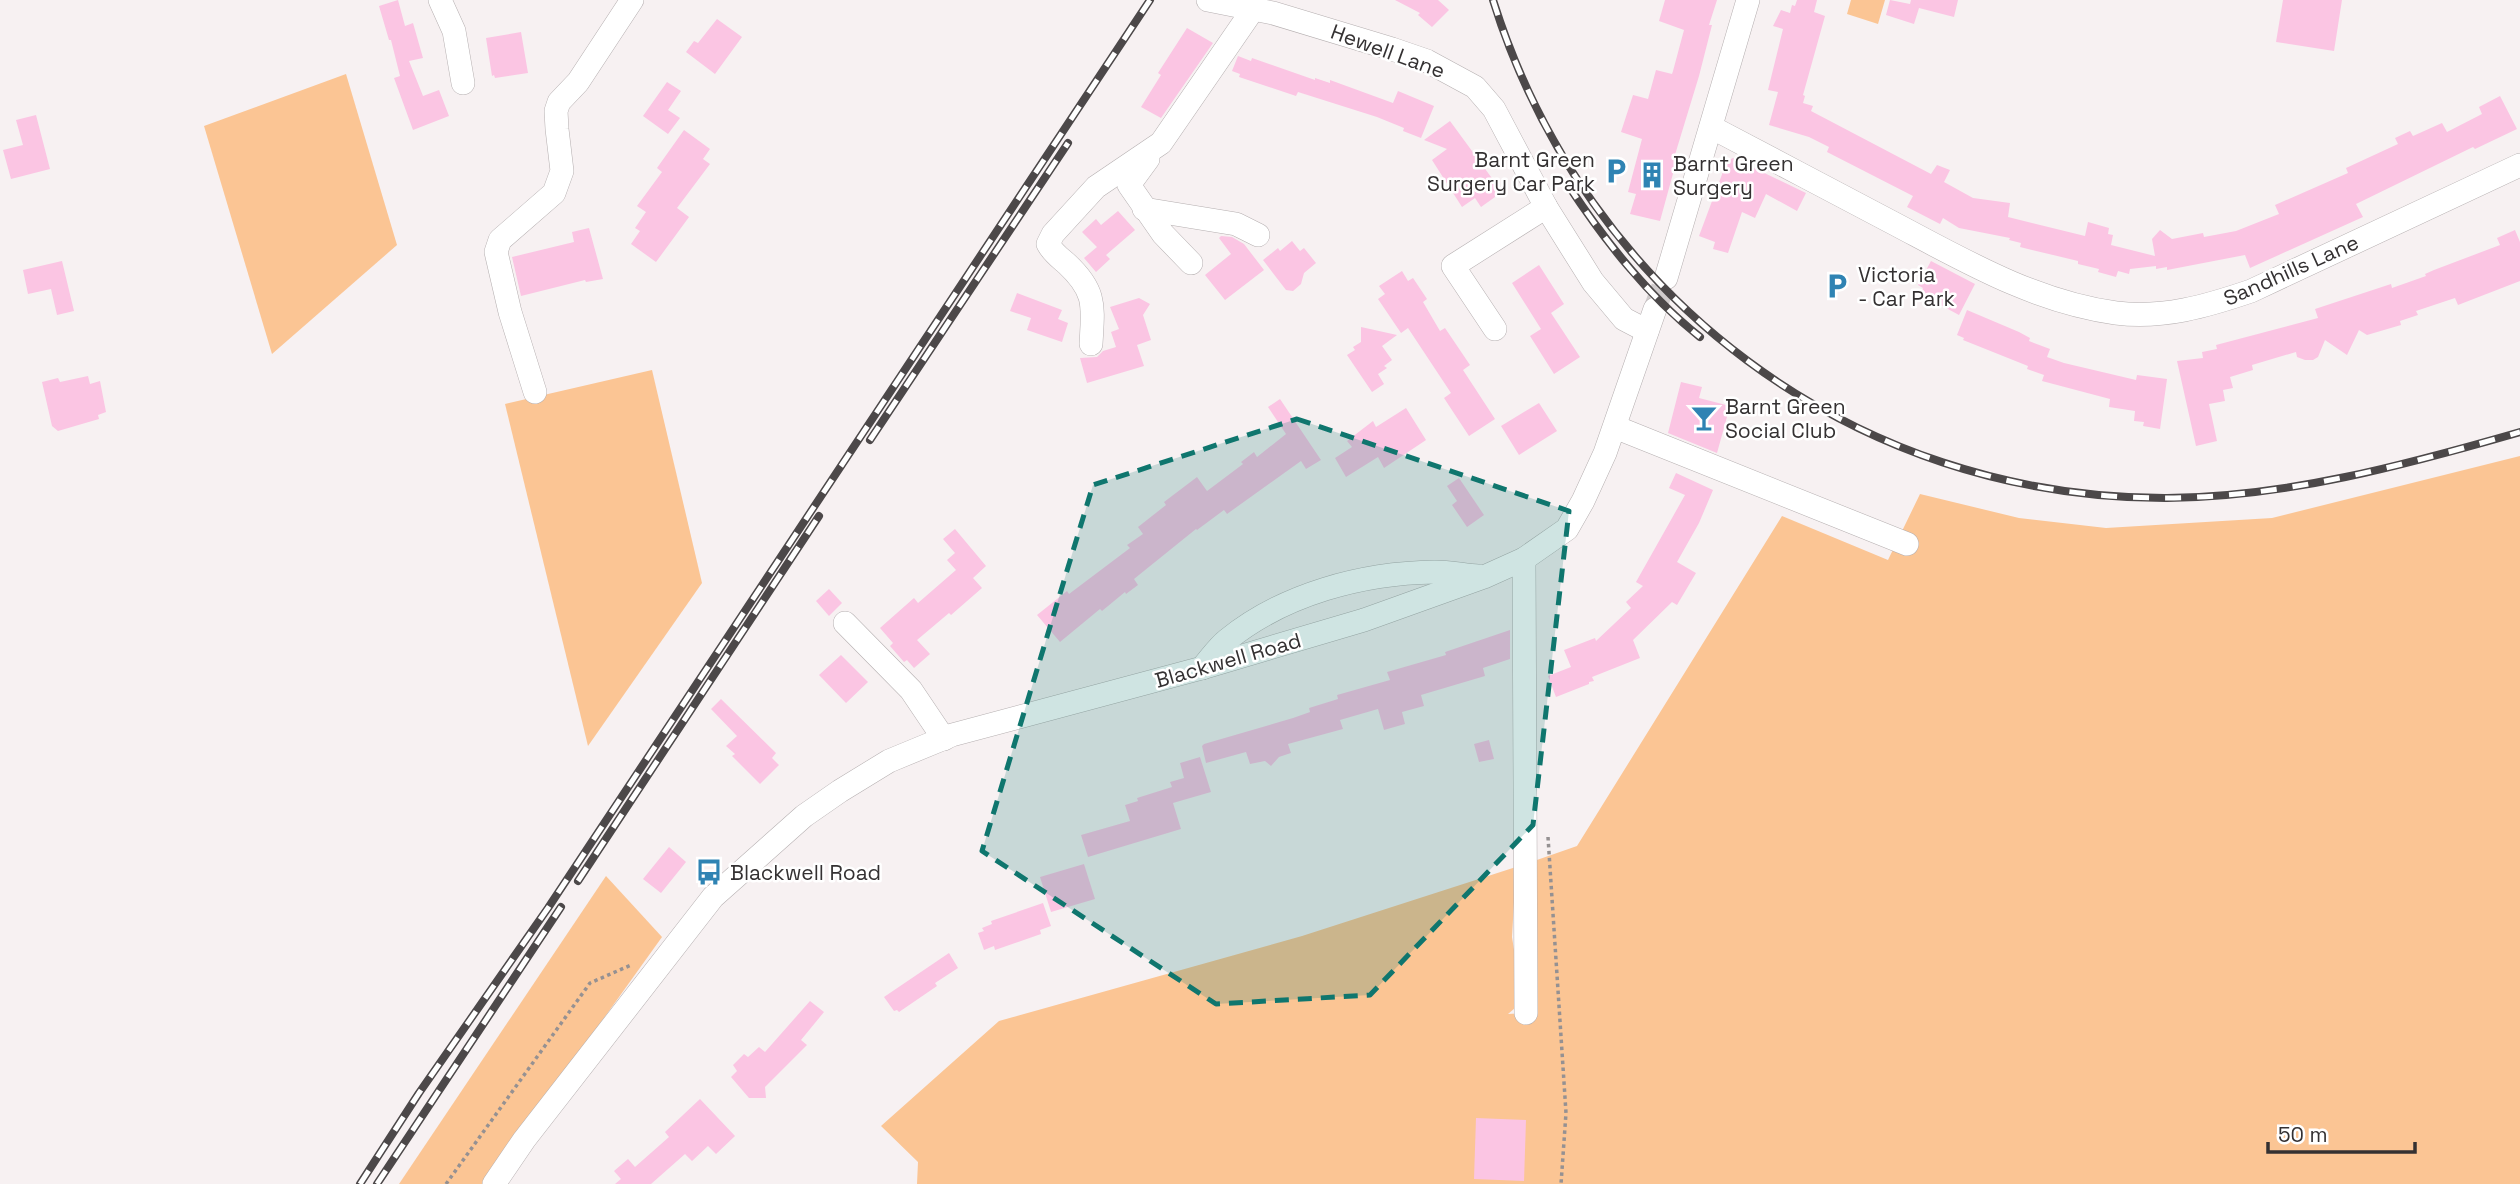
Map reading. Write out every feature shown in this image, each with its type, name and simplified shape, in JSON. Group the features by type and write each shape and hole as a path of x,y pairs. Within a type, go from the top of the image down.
{"street":[{"path":"440,0 454,31 463,83"},
{"path":"535,392 510,312 496,252 500,240 547,199 559,183 562,171 556,111 563,96 578,82 632,0"},
{"name":"Hewell Lane","path":"1208,0 1250,5 1302,20 1427,61 1469,83 1494,109 1546,207 1593,282 1625,319 1651,320"},
{"path":"1666,278 1748,0"},
{"path":"1191,263 1163,234 1129,185 1161,143 1250,5"},
{"name":"Sandhills Lane","path":"1711,127 1990,274 2048,298 2116,313 2161,314 2206,307 2251,291 2520,164"},
{"path":"1091,344 1094,302 1083,281 1054,254 1048,244 1053,234 1096,187 1161,143"},
{"path":"1495,329 1452,266 1546,207"},
{"path":"1144,209 1236,224 1258,235"},
{"name":"Blackwell Road","path":"494,1184 532,1130 713,897 804,816 889,761 943,739 1202,668 1364,620 1485,577 1524,559 1567,528 1583,501 1615,426 1651,320"},
{"path":"1615,426 1907,544"},
{"path":"1524,559 1526,1013"},
{"path":"1202,668 1224,642 1261,615 1343,584 1436,572 1485,577"},
{"path":"845,623 911,690 943,739"}],"path":[{"path":"1548,829 1566,1113 1561,1184"},
{"path":"446,1184 590,983 638,962"}],"highlighted area":[{"path":"1297,419 1569,511 1533,825 1370,995 1216,1004 982,851 1093,485"}],"shaded area":[{"path":"1851,0 1885,0 1878,24 1847,14"},
{"path":"346,74 397,245 272,354 204,126"},
{"path":"652,370 702,583 588,746 505,404"},
{"path":"2520,456 2520,1184 917,1184 918,1162 881,1126 999,1021 1302,936 1516,867 1512,937 1522,1002 1508,1014 1526,1013 1534,861 1577,846 1782,516 1888,560 1920,494 2019,518 2106,528 2272,518"},
{"path":"606,876 662,937 485,1184 399,1184"}],"building":[{"path":"398,0 405,26 413,23 423,58 409,61 423,96 439,90 449,116 413,130 394,78 400,76 379,6"},
{"path":"1395,0 1438,0 1449,10 1432,27 1418,15 1420,13"},
{"path":"1665,0 1717,0 1699,76 1674,158 1677,159 1660,221 1630,214 1636,194 1628,192 1642,139 1621,132 1633,95 1648,99 1656,70 1672,74 1684,30 1659,21"},
{"path":"1797,0 1817,0 1814,12 1825,16 1803,95 1803,103 1813,106 1811,111 1931,174 1937,165 1950,170 1944,182 1973,198 2010,203 2008,217 2085,236 2088,222 2109,228 2108,234 2113,235 2111,245 2155,256 2152,239 2160,230 2172,239 2203,233 2204,237 2236,231 2279,214 2275,205 2348,173 2346,168 2398,144 2395,138 2410,131 2413,136 2442,123 2447,132 2482,114 2479,107 2500,96 2517,129 2475,149 2473,147 2356,204 2363,217 2250,268 2245,255 2167,270 2167,267 2156,269 2156,266 2130,269 2129,274 2118,271 2116,277 2078,264 2078,261 2020,247 2021,243 2009,240 2010,238 1959,228 1943,218 1940,224 1907,207 1913,196 1827,152 1829,147 1809,137 1769,125 1778,92 1768,90 1783,29 1773,26 1781,10 1790,13"},
{"path":"1890,0 1910,4 1911,0 1958,0 1954,17 1919,8 1914,24 1886,15"},
{"path":"2283,0 2342,0 2334,51 2276,42"},
{"path":"717,19 742,37 715,74 686,52 694,41 698,43"},
{"path":"1187,28 1213,43 1161,118 1141,107 1161,75 1158,73"},
{"path":"521,32 528,73 495,78 492,76 486,38"},
{"path":"1238,56 1251,61 1252,58 1315,80 1330,83 1330,80 1393,103 1398,91 1434,106 1421,138 1377,117 1298,92 1296,96 1239,77 1240,74 1232,71"},
{"path":"667,82 681,91 668,110 680,118 668,134 643,116"},
{"path":"36,115 50,169 11,179 3,150 23,145 16,120"},
{"path":"1450,121 1502,192 1481,207 1475,198 1462,207 1432,160 1447,149 1424,140"},
{"path":"684,130 710,149 703,159 710,164 677,208 689,217 656,262 631,244 640,231 635,228 646,212 637,206 662,172 657,168"},
{"path":"1733,158 1806,193 1797,211 1766,194 1755,218 1742,212 1728,253 1713,249 1715,242 1699,236 1727,161"},
{"path":"1118,211 1135,230 1106,255 1110,259 1096,272 1084,258 1097,247 1082,232 1096,219 1101,225"},
{"path":"589,228 603,279 585,280 521,296 512,257 574,242 572,232"},
{"path":"2515,230 2520,242 2520,281 2458,305 2455,298 2416,311 2418,315 2400,321 2401,325 2367,335 2359,330 2347,355 2325,340 2318,357 2313,360 2297,357 2296,352 2252,365 2253,370 2230,377 2233,388 2223,390 2225,401 2209,404 2217,441 2196,446 2177,361 2203,358 2202,352 2217,349 2216,345 2318,318 2315,309 2391,284 2392,288 2426,276 2425,274 2434,270 2500,245 2497,238"},
{"path":"1232,237 1244,244 1264,270 1225,300 1205,275 1231,254 1219,238"},
{"path":"1292,241 1300,251 1304,248 1316,263 1304,273 1301,284 1293,291 1286,290 1263,260"},
{"path":"62,261 74,311 57,315 51,289 28,294 23,270"},
{"path":"1931,261 1975,284 1959,315 1920,294 1923,288 1918,285"},
{"path":"1539,265 1564,304 1551,313 1580,357 1554,374 1530,336 1541,329 1512,283"},
{"path":"1402,271 1408,281 1413,278 1427,299 1423,302 1440,331 1445,328 1470,365 1463,370 1495,419 1469,436 1444,398 1451,393 1408,328 1401,333 1378,299 1385,294 1379,286"},
{"path":"1017,293 1062,310 1058,319 1068,323 1062,342 1027,330 1031,318 1010,311"},
{"path":"1139,298 1150,304 1143,315 1151,340 1137,345 1144,366 1087,383 1080,358 1097,357 1103,351 1116,347 1111,332 1119,329 1110,307"},
{"path":"1967,310 2030,338 2029,341 2050,349 2047,357 2064,363 2136,380 2137,375 2167,379 2160,429 2143,426 2144,422 2134,421 2135,411 2109,407 2110,399 2042,381 2044,375 2027,369 2028,366 1963,340 1964,338 1957,335"},
{"path":"1361,327 1397,335 1382,346 1392,360 1384,366 1387,368 1378,374 1384,384 1372,392 1347,355 1361,342"},
{"path":"88,376 90,384 100,381 106,412 98,415 99,419 58,431 52,426 42,382 58,378 60,382"},
{"path":"1681,382 1702,387 1699,398 1730,406 1717,453 1668,433"},
{"path":"1280,399 1321,460 1306,469 1301,461 1227,514 1224,510 1196,529 1134,579 1138,585 1102,611 1100,609 1060,642 1037,615 1130,548 1127,545 1143,534 1138,527 1166,505 1164,502 1197,477 1207,491 1243,464 1241,462 1254,452 1257,457 1286,434 1268,407"},
{"path":"1539,403 1557,431 1519,455 1501,426"},
{"path":"1406,408 1426,440 1384,468 1378,457 1346,477 1335,458 1352,447 1347,441 1373,421 1376,427"},
{"path":"1676,473 1713,490 1699,523 1677,562 1696,573 1677,605 1672,602 1633,640 1640,658 1592,677 1594,681 1589,684 1556,697 1548,676 1571,667 1564,650 1595,638 1596,641 1631,608 1626,602 1643,586 1636,582 1685,495 1669,488"},
{"path":"1459,478 1484,515 1467,527 1452,505 1457,501 1447,486"},
{"path":"955,529 986,566 973,578 982,588 917,640 930,654 914,668 907,660 904,662 890,646 893,643 880,628 914,598 918,603 956,570 947,560 955,553 943,539"},
{"path":"829,589 842,603 829,616 816,601"},
{"path":"1510,630 1510,659 1483,668 1485,676 1421,695 1424,706 1402,712 1405,724 1384,730 1378,709 1340,720 1343,729 1288,744 1291,753 1279,757 1271,766 1265,761 1250,764 1246,752 1206,763 1202,746 1204,744 1310,712 1309,708 1338,699 1337,695 1390,680 1387,672 1446,655 1445,652"},
{"path":"841,655 868,682 846,703 819,675"},
{"path":"721,699 776,753 772,758 779,765 760,784 732,756 735,754 726,746 737,736 711,709"},
{"path":"1489,740 1494,759 1479,762 1474,744"},
{"path":"1200,757 1211,792 1173,803 1181,829 1088,857 1081,835 1130,821 1125,805 1138,801 1137,798 1172,787 1170,782 1184,778 1180,763"},
{"path":"669,847 686,862 661,893 643,879"},
{"path":"1084,864 1095,899 1051,912 1040,877"},
{"path":"1043,903 1051,926 1040,930 1041,934 995,950 994,946 984,950 978,933 984,931 982,928 992,924 991,921"},
{"path":"949,953 958,968 899,1012 894,1011 884,997"},
{"path":"810,1001 824,1012 801,1040 807,1045 765,1087 766,1098 749,1098 731,1077 737,1071 733,1065 744,1054 748,1057 759,1047 765,1052"},
{"path":"700,1099 735,1136 716,1154 708,1146 692,1161 685,1154 651,1184 615,1184 621,1179 614,1171 628,1159 635,1167 669,1137 665,1132"},
{"path":"1476,1118 1526,1120 1524,1181 1474,1179"}],"tunnel":[{"path":"1655,309 1666,278"}],"railway":[{"path":"360,1184 419,1093 548,908 1150,0"},
{"path":"1493,0 1536,107 1594,203 1665,288 1747,361 1841,419 1943,462 2052,489 2167,498 2212,496 2257,492 2345,477 2520,432"},
{"path":"870,440 1068,143"},
{"path":"1568,185 1628,266 1662,303 1700,337"},
{"path":"578,881 819,516"},
{"path":"377,1184 561,907"}],"place":[{"name":"Barnt Green Surgery Car Park","path":"1616,171"},
{"name":"Barnt Green Surgery","path":"1652,175"},
{"name":"Victoria - Car Park","path":"1837,286"},
{"name":"Barnt Green Social Club","path":"1704,418"},
{"name":"Blackwell Road","path":"709,872"}]}
